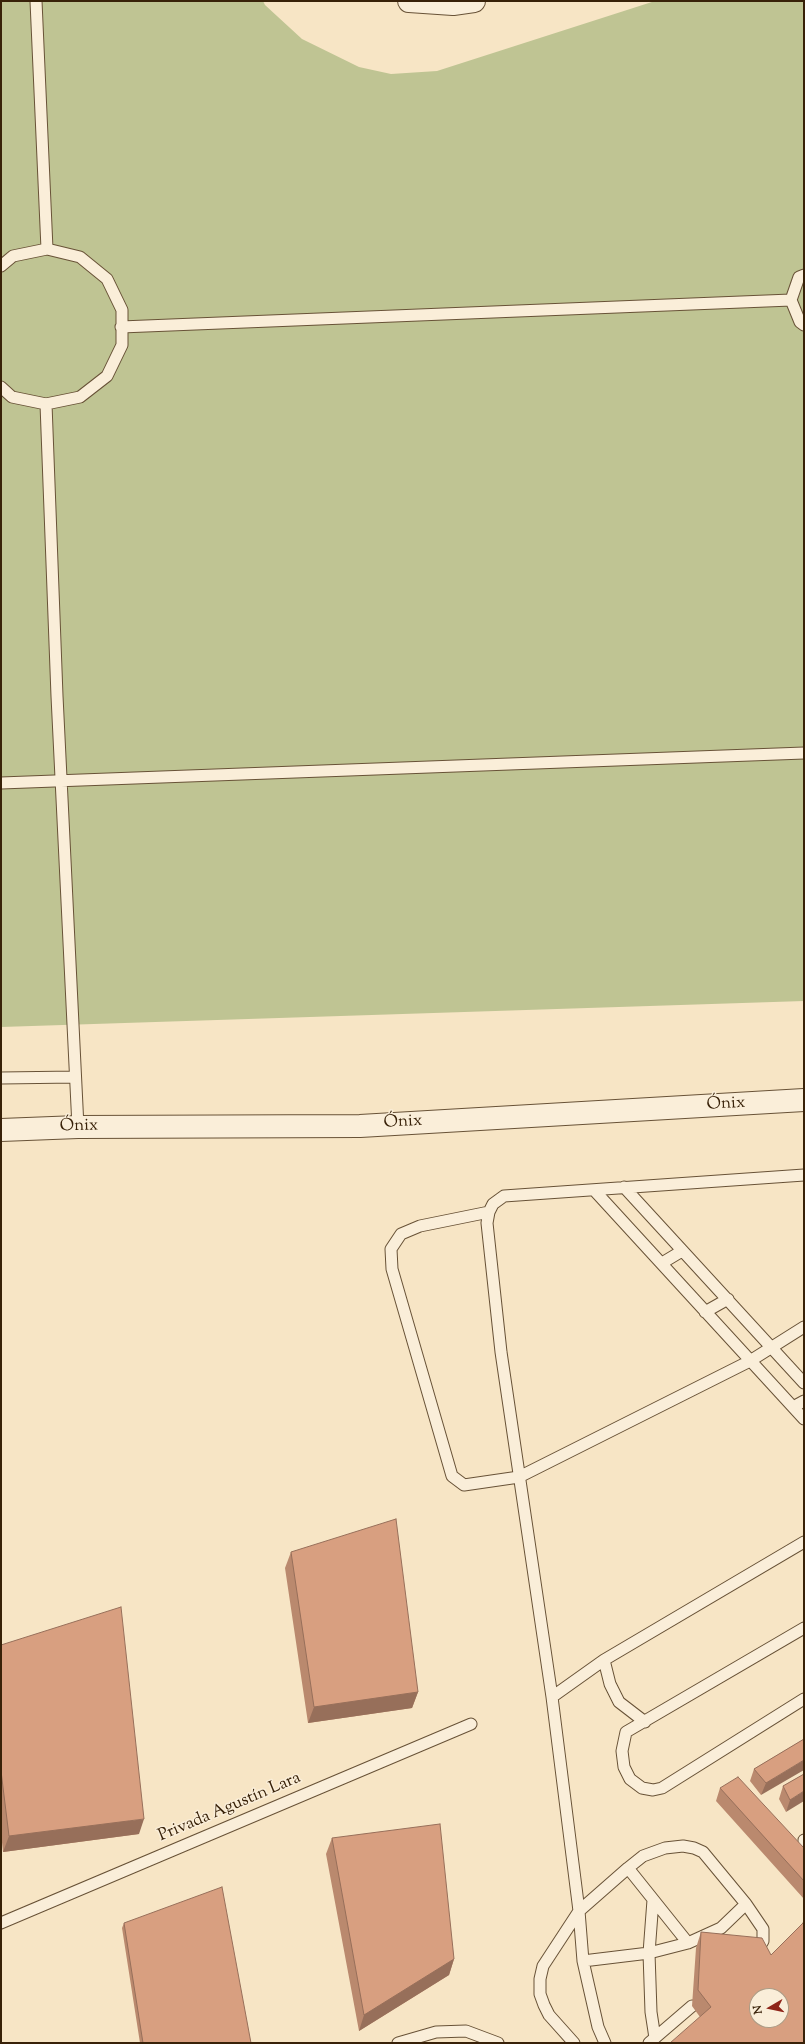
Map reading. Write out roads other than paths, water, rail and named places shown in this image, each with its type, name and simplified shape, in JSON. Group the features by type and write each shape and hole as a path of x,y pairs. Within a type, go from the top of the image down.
{"street":[{"path":"409,1 453,4 474,1"},
{"name":"Ónix","path":"1,1130 78,1127 360,1126 804,1100"}],"lane":[{"path":"36,1 47,249"},
{"path":"1,266 13,256 47,249 80,257 107,279 122,310 122,345 106,376 80,397 46,404 12,397 1,387"},
{"path":"804,275 799,277 791,300 800,322 804,325"},
{"path":"122,327 791,300"},
{"path":"46,404 60,780 78,1127"},
{"path":"1,783 804,753"},
{"path":"1,1078 75,1077"},
{"path":"605,2043 598,2027 583,1961 579,1911 552,1697 500,1352 487,1223 493,1204 504,1196 804,1175"},
{"path":"624,1187 804,1382"},
{"path":"594,1190 662,1263 704,1312 804,1419"},
{"path":"490,1212 420,1226 401,1234 391,1249 392,1269 452,1476 464,1485 519,1477 750,1361 804,1327"},
{"path":"662,1263 682,1251"},
{"path":"704,1312 728,1299"},
{"path":"792,1407 804,1401"},
{"path":"552,1697 604,1660 804,1542"},
{"path":"804,1628 626,1732 622,1751 624,1767 630,1779 642,1788 654,1790 662,1788 804,1699"},
{"path":"604,1660 610,1684 619,1702 645,1722"},
{"name":"Privada Agustín Lara","path":"1,1924 471,1724"},
{"path":"574,2043 549,2015 540,1994 540,1980 544,1966 579,1911 643,1856 665,1848 683,1846 694,1848 703,1852 746,1904 763,1929 763,1941 756,1954"},
{"path":"628,1868 688,1943"},
{"path":"652,2040 649,1953 653,1900"},
{"path":"583,1961 649,1953 688,1943 721,1928 746,1904"},
{"path":"652,2040 692,2006"},
{"path":"398,2043 436,2032 466,2031 498,2043"}]}
